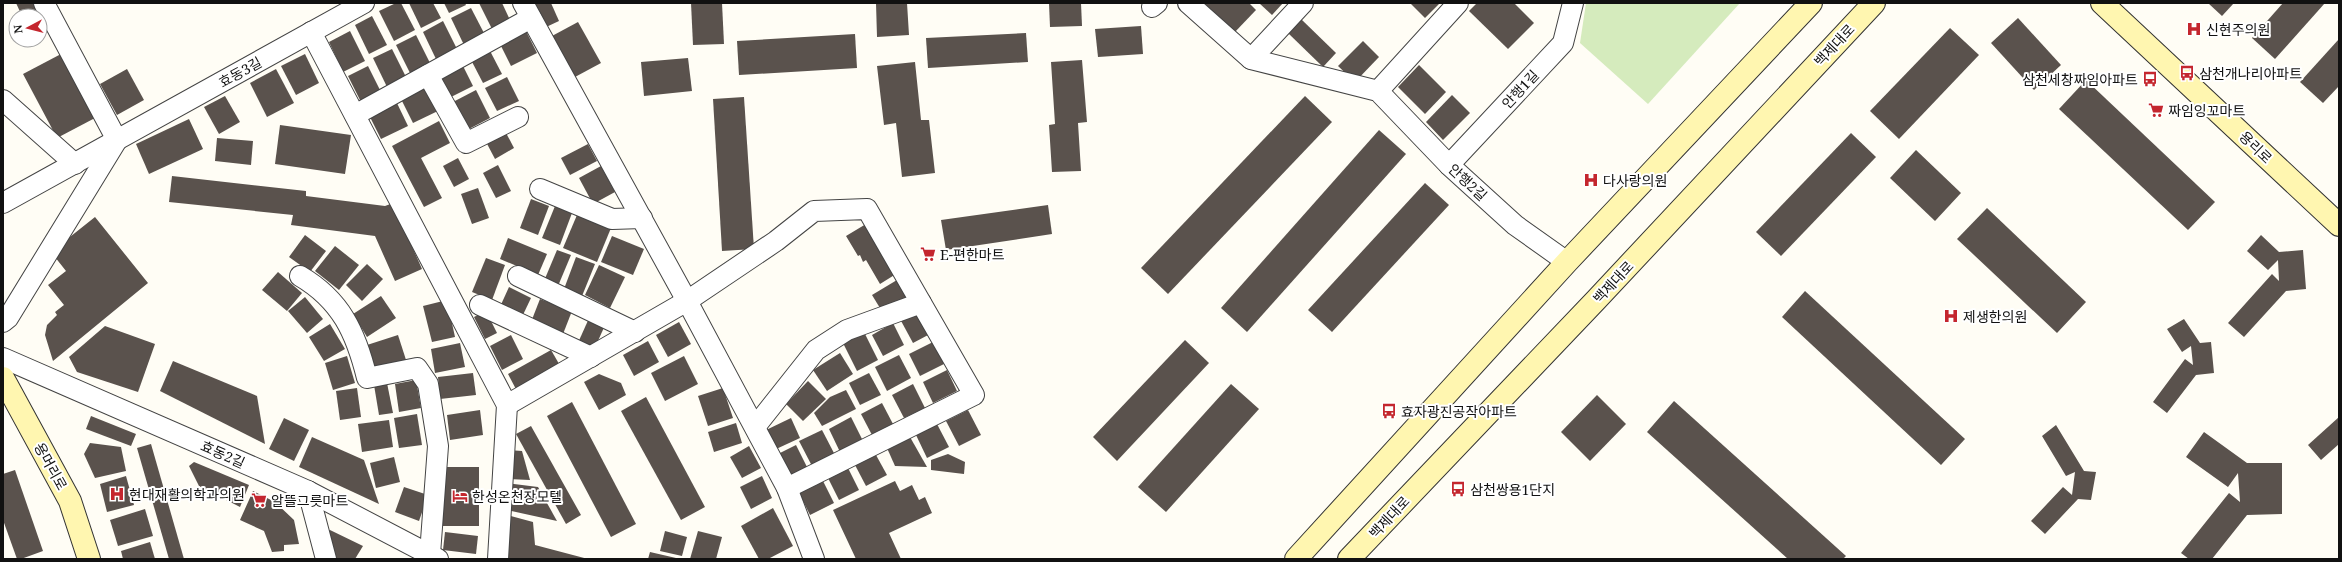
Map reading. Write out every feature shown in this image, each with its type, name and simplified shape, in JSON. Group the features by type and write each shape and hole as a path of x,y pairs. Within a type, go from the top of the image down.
{"street":[{"path":"3,322 8,318 117,140 44,3"},
{"name":"효동3길","path":"3,203 364,3"},
{"path":"1188,3 1251,59 1378,91 1458,3"},
{"path":"1251,59 1303,3"},
{"name":"안행1길","path":"1449,164 1563,44 1573,3"},
{"path":"1296,559 1567,262 1811,3"},
{"name":"백제대로","path":"1349,559 1597,299 1874,3"},
{"name":"용리로","path":"2102,3 2339,225"},
{"path":"355,115 428,75 527,11 642,218 787,488 814,559"},
{"path":"311,32 507,405 498,559"},
{"path":"428,75 466,143 518,117"},
{"name":"안행2길","path":"1378,91 1449,164 1516,225 1567,262"},
{"path":"3,100 74,164"},
{"path":"540,189 612,219 642,218"},
{"path":"507,405 687,301 776,241 814,211 867,209 974,395 787,488"},
{"path":"300,276 316,286 329,298 347,322 360,348 367,378 417,368 428,384 438,446 434,557"},
{"path":"518,276 635,332"},
{"path":"755,427 816,350 847,330 921,303"},
{"path":"480,305 590,357"},
{"name":"효동2길","path":"3,358 308,491 434,557"},
{"name":"용머리로","path":"3,378 70,501 89,559"},
{"path":"308,491 326,559"}],"green space":[{"path":"1586,3 1740,3 1648,104 1580,43"}],"building":[{"path":"16,3 33,3 36,8 18,8"},
{"path":"396,3 401,3 415,30 394,41 379,11"},
{"path":"409,3 433,3 441,18 421,28"},
{"path":"444,3 465,3 466,5 449,13"},
{"path":"479,3 502,3 510,20 492,29"},
{"path":"532,3 551,3 559,21 544,28"},
{"path":"691,3 722,3 724,44 693,45"},
{"path":"876,3 907,3 909,35 877,37"},
{"path":"1049,3 1081,3 1082,26 1050,27"},
{"path":"1204,3 1249,3 1256,10 1234,33"},
{"path":"1259,3 1283,3 1272,15"},
{"path":"1410,3 1440,3 1425,18"},
{"path":"1477,3 1514,3 1534,23 1508,49 1469,11"},
{"path":"2208,3 2234,3 2222,16"},
{"path":"2283,3 2325,3 2275,59 2252,38"},
{"path":"471,8 485,35 464,45 451,18"},
{"path":"372,16 387,45 369,54 355,25"},
{"path":"2018,18 2061,65 2034,90 1991,43"},
{"path":"1301,19 1336,53 1323,67 1288,33"},
{"path":"443,21 457,49 436,59 423,32"},
{"path":"578,22 601,63 575,77 552,36"},
{"path":"1141,26 1143,54 1098,57 1095,29"},
{"path":"1950,28 1979,55 1899,139 1870,111"},
{"path":"525,29 537,53 511,66 499,42"},
{"path":"350,31 365,61 343,72 329,42"},
{"path":"1026,33 1028,62 928,68 926,38"},
{"path":"855,34 857,68 739,75 737,41"},
{"path":"416,35 431,65 411,75 396,45"},
{"path":"2339,39 2339,86 2323,103 2300,82"},
{"path":"1363,41 1379,57 1355,82 1338,66"},
{"path":"392,49 407,79 388,89 373,58"},
{"path":"489,49 502,74 483,83 470,58"},
{"path":"61,54 95,118 57,138 23,74"},
{"path":"305,54 319,83 296,95 281,66"},
{"path":"688,58 692,91 644,96 641,62"},
{"path":"1082,60 1087,122 1078,123 1081,171 1052,172 1049,125 1055,124 1051,62"},
{"path":"461,62 473,86 451,97 439,73"},
{"path":"915,62 921,120 929,120 935,173 902,177 896,123 884,125 877,66"},
{"path":"1419,65 1446,92 1425,114 1398,87"},
{"path":"368,66 381,92 361,102 348,76"},
{"path":"127,69 144,100 117,115 100,84"},
{"path":"276,69 294,103 267,117 250,83"},
{"path":"507,77 519,101 497,111 485,88"},
{"path":"2086,80 2215,202 2188,230 2059,109"},
{"path":"426,84 440,110 413,123 400,97"},
{"path":"476,90 490,118 467,130 453,102"},
{"path":"1452,95 1470,113 1443,140 1426,122"},
{"path":"225,96 240,122 219,134 204,107"},
{"path":"1305,96 1332,122 1168,294 1141,268"},
{"path":"744,97 754,249 722,251 713,99"},
{"path":"395,99 408,126 381,139 368,113"},
{"path":"189,119 203,149 149,174 136,144"},
{"path":"439,121 450,143 421,158 442,198 424,207 392,146"},
{"path":"280,125 351,135 345,174 275,164"},
{"path":"504,129 514,148 495,159 485,140"},
{"path":"1379,130 1406,154 1247,332 1221,308"},
{"path":"1851,133 1876,157 1781,256 1756,232"},
{"path":"217,138 253,141 251,165 215,161"},
{"path":"588,144 597,161 570,175 561,158"},
{"path":"1916,150 1961,193 1935,221 1890,178"},
{"path":"458,158 469,179 454,187 443,166"},
{"path":"498,165 511,191 496,198 483,173"},
{"path":"601,166 615,192 593,204 579,178"},
{"path":"172,176 306,191 306,196 385,206 393,203 422,269 395,281 375,236 291,225 293,215 169,202"},
{"path":"1425,183 1449,205 1332,332 1308,310"},
{"path":"478,188 489,218 472,224 461,194"},
{"path":"531,199 549,206 538,235 520,228"},
{"path":"1048,205 1052,234 946,250 941,220"},
{"path":"555,206 572,213 560,245 542,238"},
{"path":"1987,208 2086,302 2057,333 1957,239"},
{"path":"577,215 611,228 597,262 563,248"},
{"path":"95,217 148,283 53,361 45,335 47,325 57,315 55,312 64,305 48,285 66,271 51,252"},
{"path":"866,224 896,274 880,284 866,260 863,262 860,255 858,256 846,236"},
{"path":"305,235 326,251 310,272 289,257"},
{"path":"2261,235 2279,252 2303,250 2306,289 2286,291 2244,337 2228,323 2272,274 2279,281 2278,260 2268,270 2247,251"},
{"path":"612,236 644,249 633,275 601,262"},
{"path":"508,238 547,254 538,275 500,259"},
{"path":"335,246 359,265 339,290 315,271"},
{"path":"557,250 571,255 558,286 544,281"},
{"path":"576,257 595,264 582,296 564,289"},
{"path":"486,258 505,265 492,300 472,292"},
{"path":"367,264 383,279 362,301 346,285"},
{"path":"599,265 625,277 610,308 585,295"},
{"path":"278,272 302,293 287,311 262,290"},
{"path":"897,280 908,298 883,313 872,295"},
{"path":"509,287 531,298 521,319 499,309"},
{"path":"1805,291 1965,439 1941,465 1782,317"},
{"path":"381,296 396,318 367,337 353,314"},
{"path":"305,297 323,319 307,333 288,311"},
{"path":"540,299 572,311 563,334 531,322"},
{"path":"447,300 455,337 432,342 423,306"},
{"path":"917,310 930,334 913,343 900,319"},
{"path":"486,311 497,333 485,339 474,317"},
{"path":"590,316 606,323 593,352 577,345"},
{"path":"2184,319 2200,343 2211,342 2214,373 2196,375 2167,413 2153,402 2185,359 2193,365 2191,346 2182,352 2167,329"},
{"path":"679,322 691,344 668,357 656,335"},
{"path":"893,323 904,345 883,356 872,335"},
{"path":"330,324 345,349 324,361 309,337"},
{"path":"105,326 155,344 138,392 77,372 69,357"},
{"path":"862,328 878,360 857,371 841,339"},
{"path":"398,335 407,363 376,373 367,345"},
{"path":"511,335 523,359 502,370 490,346"},
{"path":"1185,340 1209,363 1117,461 1093,437"},
{"path":"648,341 659,362 634,376 623,355"},
{"path":"933,342 944,364 920,376 909,354"},
{"path":"460,343 465,367 435,373 431,349"},
{"path":"551,350 562,369 518,393 508,374"},
{"path":"840,353 853,374 827,391 813,370"},
{"path":"899,355 911,378 887,391 875,367"},
{"path":"347,356 355,383 333,390 325,363"},
{"path":"684,356 698,384 665,401 651,373"},
{"path":"173,361 257,396 265,444 160,391"},
{"path":"947,370 957,391 933,403 923,382"},
{"path":"473,373 476,395 440,399 438,377"},
{"path":"869,373 881,395 860,405 849,383"},
{"path":"599,374 621,383 626,395 599,410 584,382"},
{"path":"416,380 421,408 399,412 395,384"},
{"path":"808,381 826,399 803,421 786,404"},
{"path":"387,383 393,413 379,415 374,385"},
{"path":"913,384 925,408 904,418 892,395"},
{"path":"1231,384 1259,409 1166,512 1138,487"},
{"path":"357,388 361,417 340,420 336,391"},
{"path":"723,388 733,418 708,426 698,396"},
{"path":"846,390 856,409 822,426 814,413 830,397"},
{"path":"1597,395 1626,424 1590,461 1561,432"},
{"path":"646,397 705,507 681,520 621,411"},
{"path":"1674,401 1846,556 1843,559 1788,559 1647,432"},
{"path":"572,402 636,524 611,537 547,416"},
{"path":"882,403 893,424 872,435 861,414"},
{"path":"480,410 483,435 450,440 447,415"},
{"path":"968,410 981,435 959,446 946,421"},
{"path":"417,414 422,445 399,448 394,418"},
{"path":"91,416 136,434 131,446 86,429"},
{"path":"851,417 863,441 840,452 829,429"},
{"path":"2339,417 2339,444 2321,460 2308,445"},
{"path":"284,418 309,430 294,461 269,449"},
{"path":"791,418 800,438 774,450 764,431"},
{"path":"389,420 393,447 362,452 358,424"},
{"path":"736,423 742,443 714,452 708,432"},
{"path":"937,424 949,447 927,458 916,435"},
{"path":"2056,425 2084,471 2096,472 2091,500 2078,499 2045,534 2031,521 2063,487 2072,495 2075,472 2066,476 2042,436"},
{"path":"531,426 581,515 566,524 516,434"},
{"path":"822,430 835,455 812,466 799,441"},
{"path":"2204,432 2247,463 2282,463 2282,514 2247,515 2212,559 2189,559 2181,553 2229,493 2240,502 2238,473 2228,487 2186,457"},
{"path":"312,437 364,460 379,504 299,467"},
{"path":"910,437 927,467 895,466 887,448"},
{"path":"90,443 121,447 126,471 95,478 84,454"},
{"path":"151,444 184,559 169,559 137,448"},
{"path":"796,445 809,471 789,481 776,455"},
{"path":"749,446 761,468 742,478 730,457"},
{"path":"508,450 522,451 530,480 507,479"},
{"path":"948,454 965,462 964,474 931,470 931,460"},
{"path":"876,455 887,475 866,486 855,465"},
{"path":"394,457 400,482 376,488 370,463"},
{"path":"194,462 249,485 240,507 199,486 189,466"},
{"path":"847,466 859,490 839,500 827,476"},
{"path":"442,467 479,467 479,526 442,526"},
{"path":"15,470 43,551 21,559 17,559 3,520 3,474"},
{"path":"126,476 134,505 107,512 100,484"},
{"path":"762,476 772,498 751,509 740,487"},
{"path":"822,479 834,503 810,515 798,491"},
{"path":"895,481 900,491 912,485 919,500 925,497 932,513 889,533 901,559 856,559 833,510"},
{"path":"507,483 538,487 557,521 507,510"},
{"path":"404,487 428,495 419,521 395,512"},
{"path":"253,491 275,502 294,520 299,544 284,545 284,551 272,552 264,531 240,520"},
{"path":"773,508 793,546 768,559 759,559 741,526"},
{"path":"145,509 153,536 118,546 110,520"},
{"path":"507,515 533,522 535,545 588,559 506,559"},
{"path":"330,530 363,546 355,559 330,559 323,535"},
{"path":"665,531 687,537 682,556 660,551"},
{"path":"698,531 722,537 716,559 690,559"},
{"path":"445,532 478,536 476,554 443,550"},
{"path":"150,542 155,559 123,559 121,551"},
{"path":"650,552 676,558 676,559 648,559"}],"place":[{"name":"신현주의원","path":"2194,29"},
{"name":"삼천개나리아파트","path":"2187,73"},
{"name":"삼천세창짜임아파트","path":"2150,79"},
{"name":"짜임잉꼬마트","path":"2156,110"},
{"name":"다사랑의원","path":"1591,180"},
{"name":"E-편한마트","path":"928,254"},
{"name":"제생한의원","path":"1951,316"},
{"name":"효자광진공작아파트","path":"1389,411"},
{"name":"삼천쌍용1단지","path":"1458,489"},
{"name":"현대재활의학과의원","path":"117,494"},
{"name":"한성온천장모텔","path":"460,496"},
{"name":"알뜰그릇마트","path":"259,500"}]}
